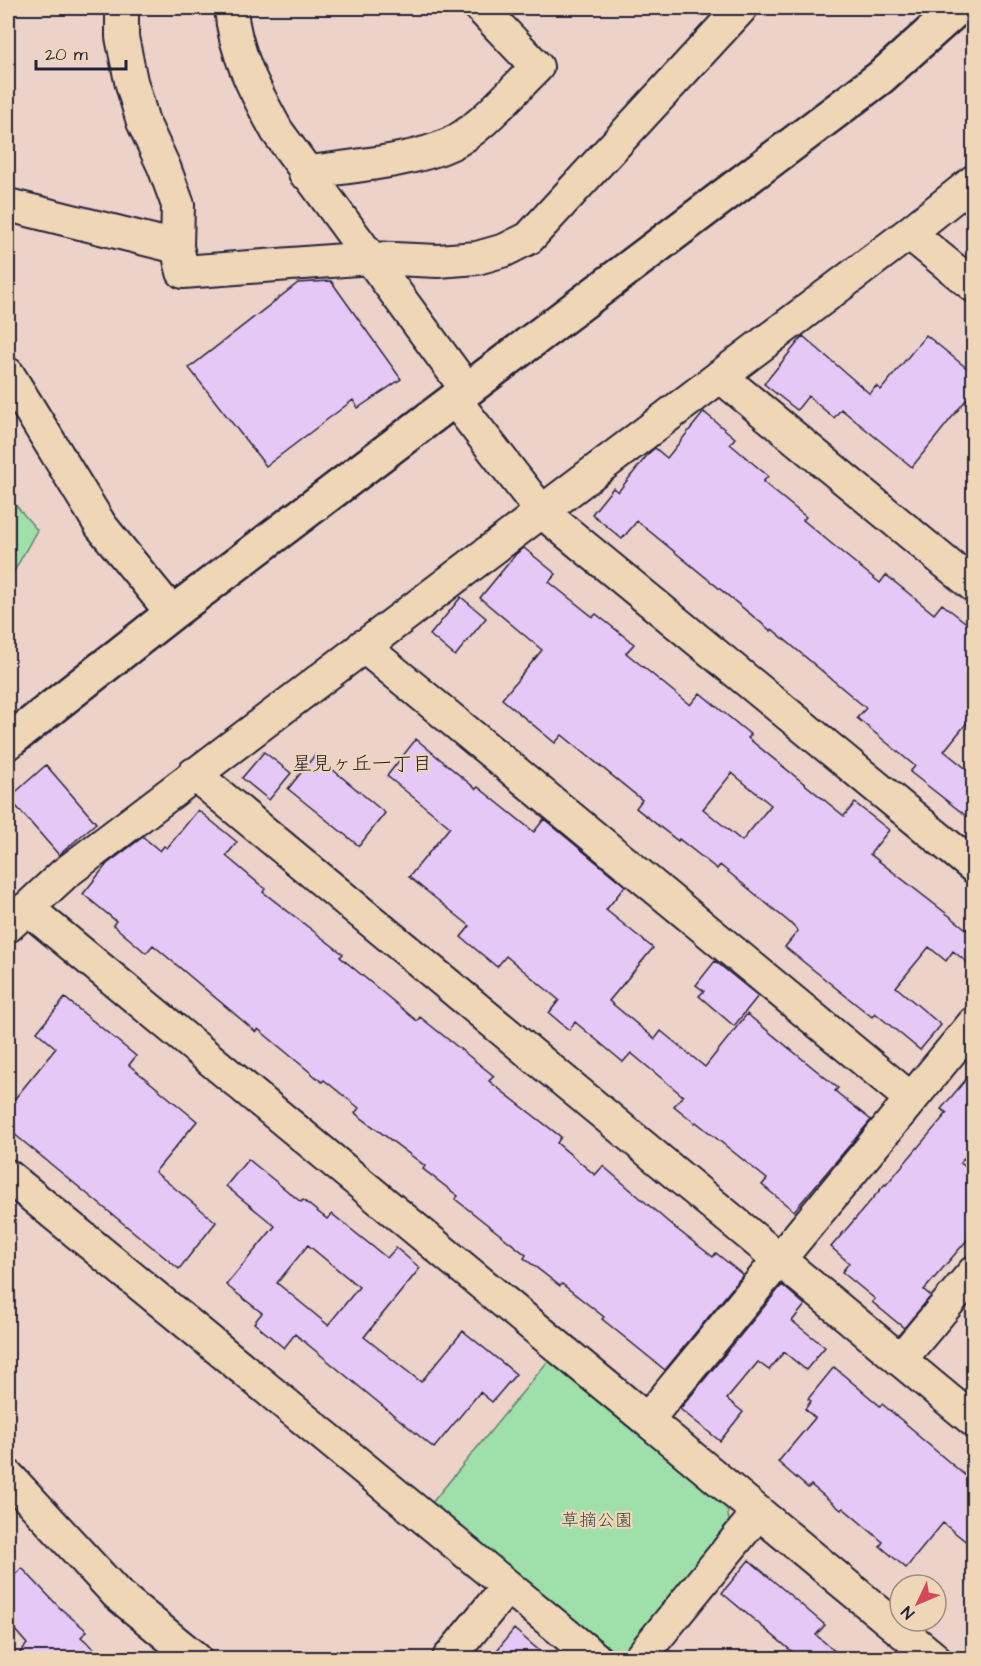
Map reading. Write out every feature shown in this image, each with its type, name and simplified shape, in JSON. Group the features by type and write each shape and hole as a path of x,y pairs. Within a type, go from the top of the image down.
{"street":[{"path":"122,8 122,37 131,81 143,122 164,167 178,205 177,247 183,272 371,258 438,261 477,258 505,250 529,238 741,8"},
{"path":"231,8 231,18 241,53 256,94 277,131 305,173 371,258 460,394 542,512 974,867"},
{"path":"305,173 429,152 452,143 484,118 537,67 481,8"},
{"path":"8,742 172,613 881,77 958,8"},
{"path":"934,1659 647,1420 17,917 64,874 194,774 909,233 974,181"},
{"path":"8,205 177,247"},
{"path":"909,233 974,286"},
{"path":"8,374 101,526 172,613"},
{"path":"720,376 974,586"},
{"path":"363,646 912,1099"},
{"path":"194,774 974,1421"},
{"path":"647,1420 974,1023"},
{"path":"8,1176 595,1659"},
{"path":"900,1360 974,1272"},
{"path":"8,1476 117,1594 195,1659"},
{"path":"640,1659 758,1513"},
{"path":"449,1659 507,1587"}],"green space":[{"path":"8,496 37,530 8,582"},
{"name":"草摘公園","path":"548,1361 727,1507 729,1521 624,1655 610,1651 431,1504"}],"building":[{"path":"331,281 401,379 358,408 353,400 266,466 189,368 298,283"},
{"path":"926,335 974,374 974,390 912,467 841,409 834,418 808,396 797,410 764,384 803,336 870,394 876,386 881,390"},
{"path":"704,412 735,438 730,444 768,476 763,482 806,517 803,520 880,583 886,575 934,614 942,604 974,629 974,714 944,751 974,775 974,822 910,772 915,766 857,718 866,708 772,629 771,631 637,521 622,539 592,514 613,488 618,492 655,448 667,458"},
{"path":"524,548 556,574 549,582 593,617 596,614 634,644 626,653 690,705 700,693 751,735 748,738 844,816 855,803 889,830 870,854 974,935 974,968 953,951 946,961 929,947 896,987 941,1025 920,1050 875,1013 872,1017 785,947 798,931 789,922 720,865 717,869 636,808 642,800 562,735 555,743 502,699 542,650 480,598 516,554","holes":["732,773 771,805 742,841 703,809"]},
{"path":"461,597 486,618 455,656 430,635"},
{"path":"416,739 476,789 478,787 534,832 544,819 625,886 606,910 653,948 609,1001 655,1039 661,1031 705,1067 747,1014 838,1088 835,1091 871,1120 794,1211 762,1185 767,1179 674,1106 683,1096 631,1053 623,1062 575,1022 569,1030 549,1013 559,1000 506,956 497,967 461,937 470,926 409,877 450,827 387,776"},
{"path":"264,752 291,773 269,800 242,778"},
{"path":"315,755 385,813 359,846 288,789"},
{"path":"46,765 96,823 59,855 9,798"},
{"path":"198,810 237,842 226,856 265,889 263,892 343,954 340,957 417,1021 420,1017 494,1076 489,1081 561,1137 557,1143 595,1175 603,1166 674,1227 713,1257 716,1253 743,1275 665,1370 602,1319 604,1317 524,1258 526,1255 455,1199 458,1196 423,1169 425,1166 355,1113 359,1108 324,1080 322,1082 258,1029 256,1032 153,945 146,953 113,925 116,921 83,894 107,864 143,837 160,851 164,846 167,848"},
{"path":"715,961 758,996 734,1026 699,996 704,991 696,985"},
{"path":"65,998 136,1056 129,1065 197,1121 155,1172 216,1222 179,1269 8,1129 8,1107 56,1048 37,1032"},
{"path":"974,1070 974,1147 960,1163 974,1174 974,1232 924,1290 931,1296 904,1328 872,1302 875,1299 842,1272 849,1263 831,1247 947,1113 941,1109"},
{"path":"248,1159 301,1202 303,1200 327,1219 332,1214 387,1258 396,1248 420,1268 364,1337 421,1382 463,1331 516,1374 492,1402 480,1392 434,1448 295,1334 284,1348 254,1323 262,1313 226,1285 275,1226 226,1186","holes":["308,1245 359,1287 328,1325 277,1283"]},
{"path":"782,1285 805,1305 792,1321 825,1347 806,1370 784,1352 769,1370 758,1362 727,1399 743,1412 720,1441 680,1409"},
{"path":"834,1367 880,1406 882,1404 917,1433 974,1483 974,1548 943,1523 906,1568 880,1546 883,1542 843,1508 841,1510 811,1485 808,1488 778,1462 815,1418 805,1409 811,1401 808,1399"},
{"path":"749,1560 825,1625 816,1635 844,1659 801,1659 722,1593"},
{"path":"22,1568 60,1608 87,1631 81,1637 106,1659 15,1659 27,1644 8,1622 8,1581"},
{"path":"514,1629 549,1659 490,1659"}],"district":[{"name":"星見ヶ丘一丁目","path":"362,764"}]}
